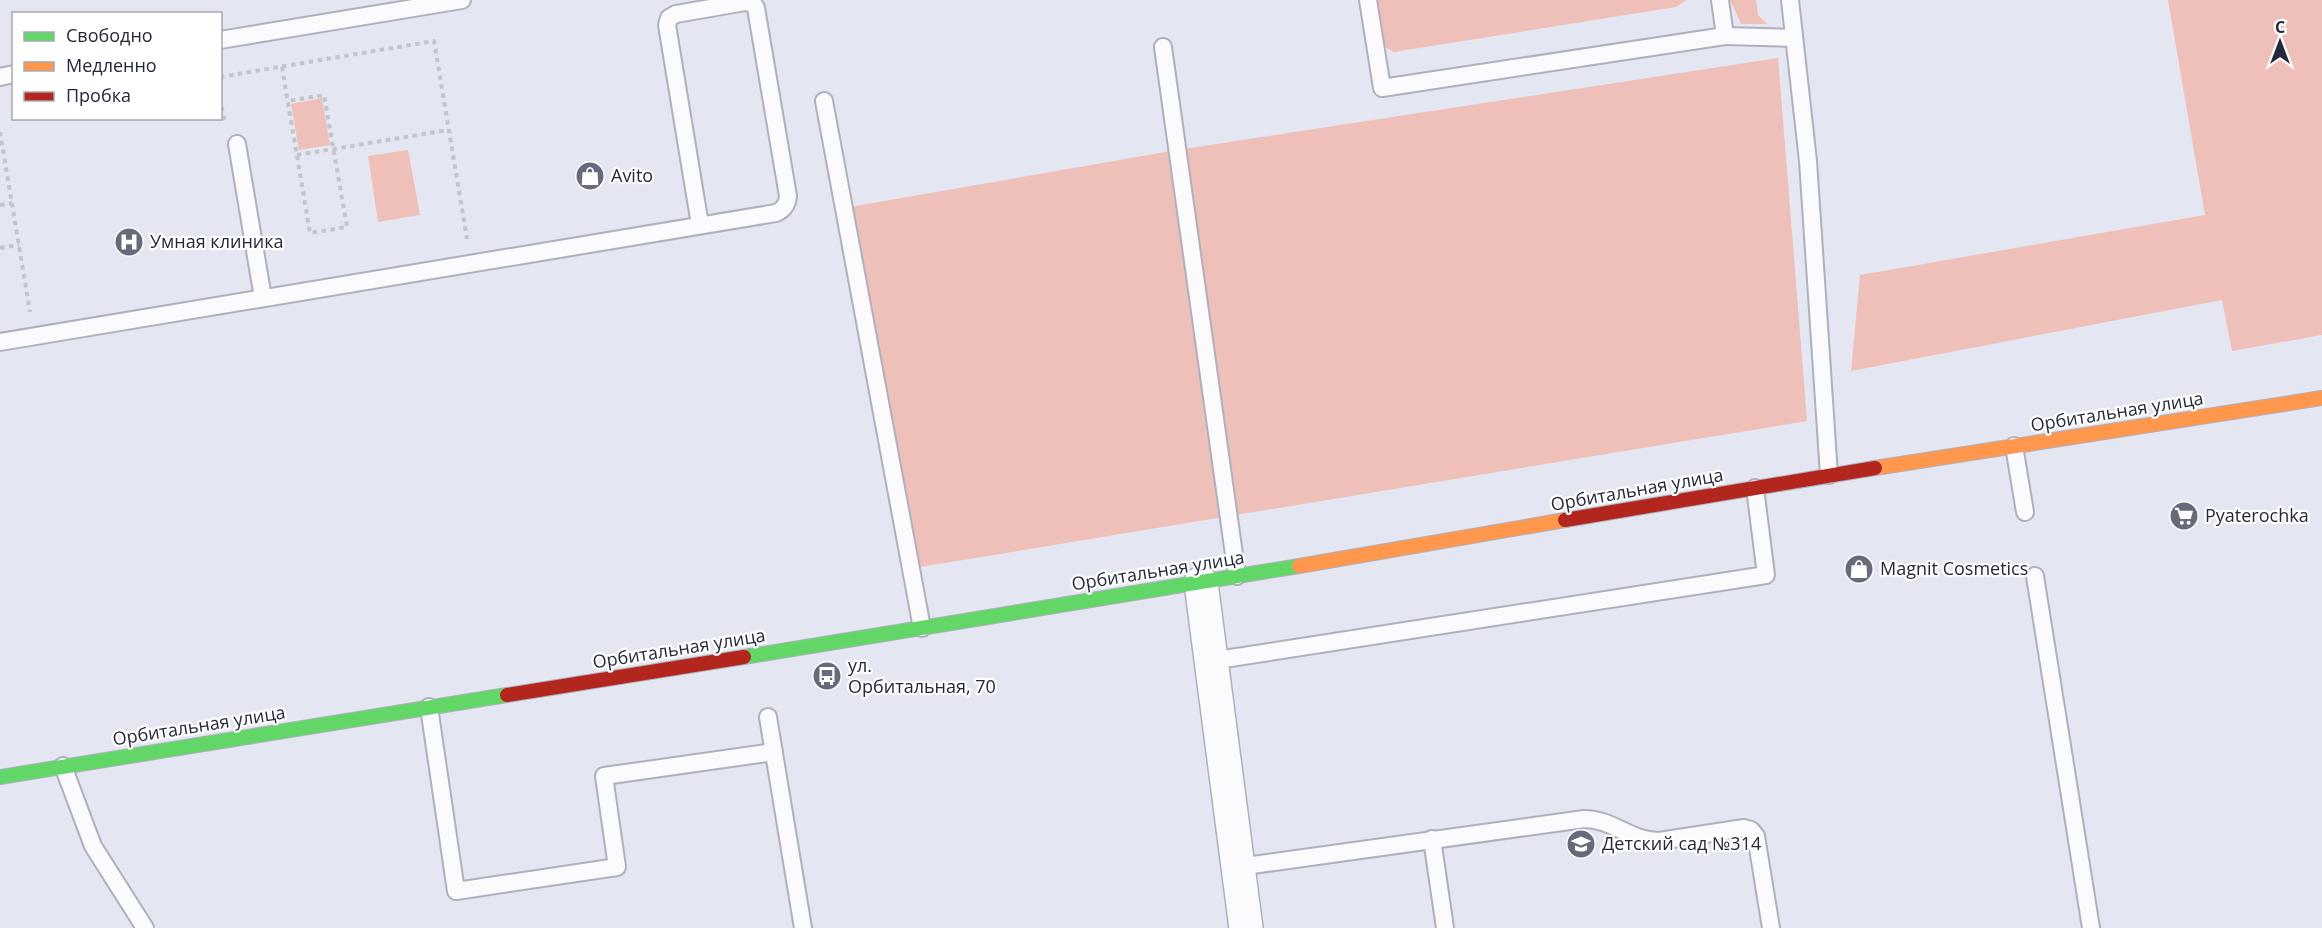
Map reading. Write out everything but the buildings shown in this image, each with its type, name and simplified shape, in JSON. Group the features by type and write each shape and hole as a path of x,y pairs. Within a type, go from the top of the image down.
{"street":[{"name":"Орбитальная улица","path":"0,777 1201,583 1755,488 2322,398"},
{"path":"1201,583 1246,928"}],"lane":[{"path":"222,40 462,0"},
{"path":"1368,0 1382,88 1725,36 1794,38"},
{"path":"1720,0 1725,36"},
{"path":"1790,0 1808,161 1829,476"},
{"path":"0,342 776,213 787,203 756,8 753,3 745,2 676,14 669,18 667,25 700,225"},
{"path":"1163,47 1237,576"},
{"path":"824,101 922,628"},
{"path":"237,144 262,298"},
{"path":"2014,446 2025,512"},
{"path":"1211,661 1766,575 1755,488"},
{"path":"2035,576 2091,928"},
{"path":"429,707 456,891 617,867 604,776 774,752"},
{"path":"768,717 803,928"},
{"path":"63,766 93,846 145,928"},
{"path":"1238,867 1584,819 1598,819 1647,841 1744,828 1751,830 1756,836 1771,928"},
{"path":"1432,839 1445,928"}],"path":[{"path":"222,76 434,41 471,263"},
{"path":"282,67 310,233 347,227 324,95 288,101"},
{"path":"297,155 448,130"},
{"path":"0,132 34,336"},
{"path":"0,205 12,203"},
{"path":"0,248 19,244"}],"shaded area":[{"path":"1371,0 1687,0 1676,7 1394,52 1383,46"},
{"path":"1730,0 1756,0 1758,15 1767,24 1741,24"},
{"path":"2168,0 2322,0 2322,335 2232,351 2222,300 1851,371 1860,275 2205,215"},
{"path":"1778,58 1807,421 914,568 844,208 1177,150"},
{"path":"322,98 330,145 299,150 291,104"},
{"path":"408,150 420,215 378,222 368,156"}],"traffic: fast":[{"path":"744,657 1299,566"},
{"path":"0,777 507,695"}],"traffic: slow":[{"path":"1875,468 2322,398"},
{"path":"1299,566 1565,520"}],"traffic: jam":[{"path":"1565,520 1875,468"},
{"path":"507,695 744,657"}],"place":[{"name":"Avito","path":"590,176"},
{"name":"Умная клиника","path":"129,242"},
{"name":"Pyaterochka","path":"2184,516"},
{"name":"Magnit Cosmetics","path":"1859,569"},
{"name":"ул. Орбитальная, 70","path":"827,676"},
{"name":"Детский сад №314","path":"1581,844"}]}
